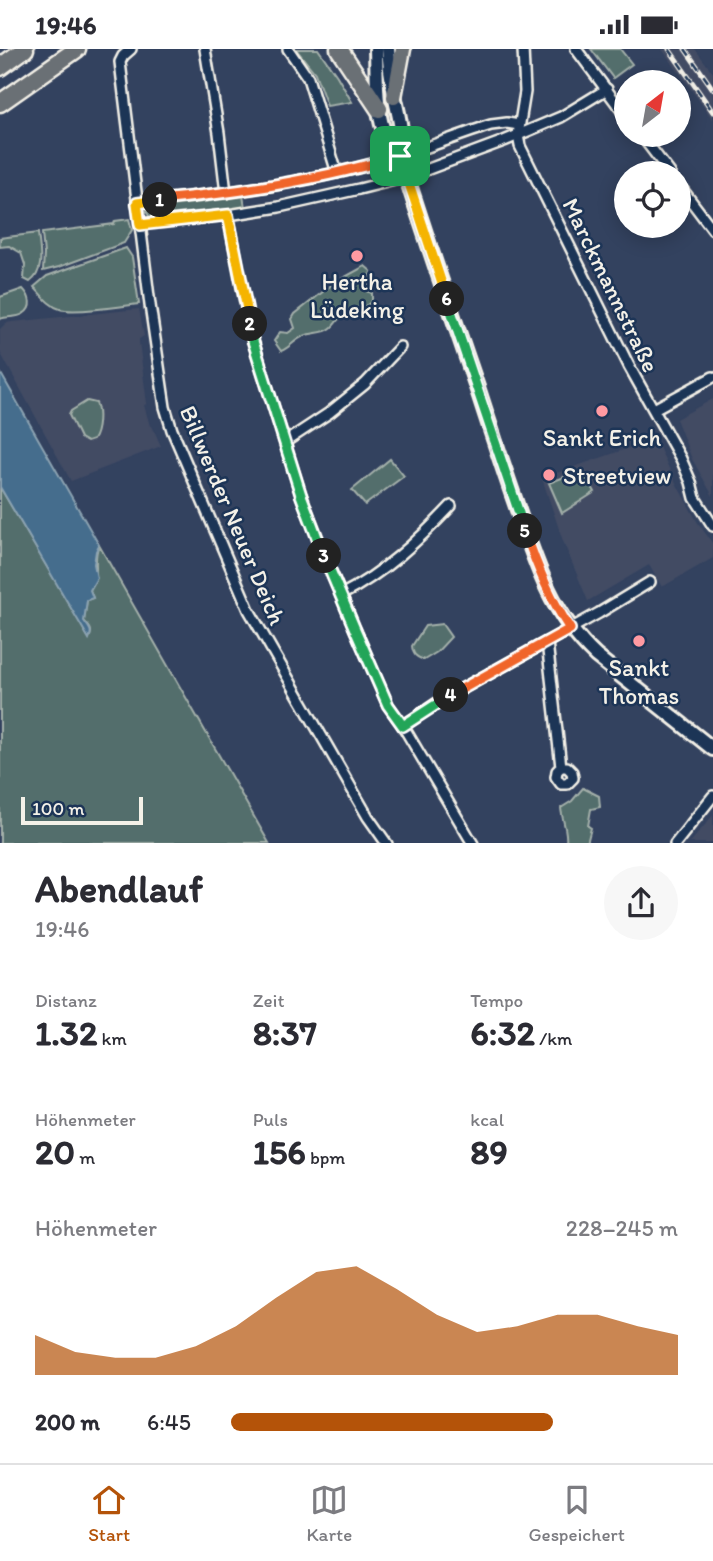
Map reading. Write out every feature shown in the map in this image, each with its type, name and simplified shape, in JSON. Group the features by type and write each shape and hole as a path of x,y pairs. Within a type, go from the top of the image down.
{"highway":[{"path":"0,67 25,49"},
{"path":"0,103 77,49"},
{"path":"339,49 379,109"}],"main road":[{"path":"394,97 402,49"}],"street":[{"name":"Billwerder Neuer Deich","path":"131,49 120,62 150,305 165,407 172,430 249,610 368,817 387,843"},
{"path":"205,49 226,193"},
{"path":"288,49 308,78 337,173"},
{"path":"376,49 379,109 385,136 400,156 541,576 570,629 596,656 713,749"},
{"path":"388,49 394,97 402,131 400,156"},
{"path":"519,130 525,92 523,49"},
{"path":"576,49 614,99"},
{"path":"140,225 300,203 407,177 519,130 561,117 607,89"},
{"path":"137,203 226,193 337,173 400,156 491,125 507,123 519,130"},
{"name":"Marckmannstraße","path":"519,130 520,146 629,366 681,459 695,498 713,526"},
{"path":"650,147 661,161"},
{"path":"691,201 713,230"},
{"path":"228,215 252,338 301,495 388,705 473,843"},
{"path":"285,442 329,413 365,384 400,347"},
{"path":"654,409 713,377"},
{"path":"341,595 404,553 451,506"},
{"path":"403,726 440,701 650,582"},
{"path":"547,642 561,767"},
{"path":"675,843 713,796"}],"shaded area":[{"path":"662,49 695,49 713,73 713,120 691,89 691,70 677,70"},
{"path":"139,309 144,336 139,342 147,404 144,405 150,426 161,446 71,481 0,352 0,329 6,323 12,322"},
{"path":"0,372 99,545 94,564 97,578 90,590 93,598 87,600 84,621 89,627 89,639 0,487"},
{"path":"713,399 713,496 692,459 676,419"},
{"path":"655,439 677,485 713,544 713,558 662,587 649,565 588,601 563,541 542,478"},
{"path":"713,815 713,843 690,843"}],"green space":[{"path":"296,49 318,49 352,102 327,106 315,73"},
{"path":"591,49 620,49 632,64 624,70 614,70 613,78"},
{"path":"243,195 245,208 152,218 146,211 152,205"},
{"path":"129,219 132,230 124,243 43,271 42,233 114,224 115,221"},
{"path":"38,233 40,266 30,282 24,279 25,265 21,253 9,246 0,247 0,238"},
{"path":"126,248 132,257 139,304 76,311 60,309 46,300 34,287 47,276"},
{"path":"365,266 371,271 366,291 372,293 372,301 347,311 328,330 304,336 281,351 274,341 280,332 288,333 295,328 292,319 295,314 334,283"},
{"path":"23,289 30,302 29,309 18,316 0,319 0,297"},
{"path":"87,401 96,403 98,427 93,440 87,442 80,438 69,415"},
{"path":"390,459 404,476 365,505 352,490"},
{"path":"582,470 595,492 562,513 549,483"},
{"path":"0,487 89,638 91,631 84,621 87,600 93,598 90,590 95,581 99,545 269,843 0,843"},
{"path":"442,624 451,637 437,652 424,660 417,657 412,646 425,626"},
{"path":"583,788 599,796 600,807 591,809 588,826 591,828 587,843 566,843 561,808 572,801"}],"railway":[{"path":"669,49 713,112"},
{"path":"685,49 713,89"}],"place":[{"name":"Hertha Lüdeking","path":"357,256"},
{"name":"Sankt Erich","path":"602,411"},
{"name":"Streetview","path":"549,475"},
{"name":"Sankt Thomas","path":"639,641"}],"route":[{"path":"400,156 541,576 570,629 440,701 403,726 388,705 301,495 252,338 228,215 140,225 137,203 296,182 400,156"}]}
